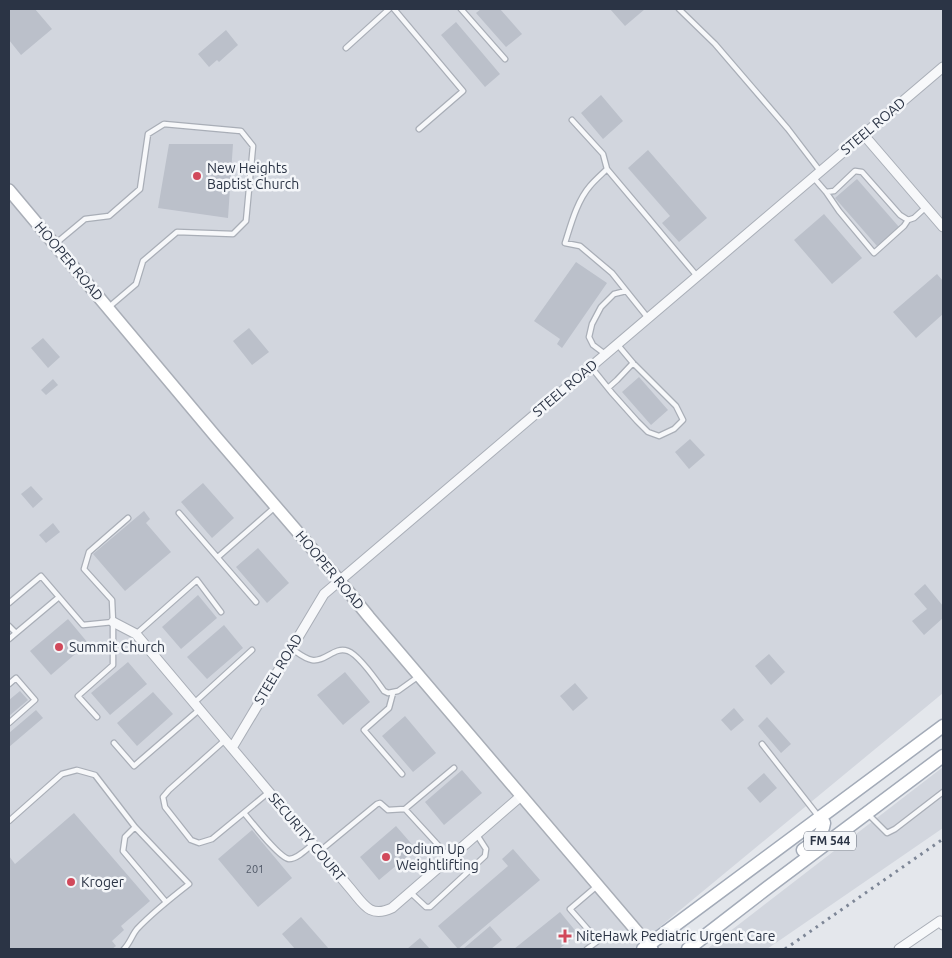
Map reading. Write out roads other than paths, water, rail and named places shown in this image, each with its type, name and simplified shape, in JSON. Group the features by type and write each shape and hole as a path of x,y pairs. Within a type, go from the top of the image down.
{"main road":[{"name":"FM 544","path":"648,948 943,726"},
{"name":"FM 544","path":"688,949 943,756"},
{"path":"767,888 780,869 816,840 824,823 820,818"}],"street":[{"name":"STEEL ROAD","path":"232,748 324,594 943,67"},
{"path":"863,134 943,227"},
{"name":"HOOPER ROAD","path":"9,190 216,437 598,886 648,948"},
{"name":"SECURITY COURT","path":"114,622 136,634 366,907 374,912 382,912 392,908 522,796"},
{"path":"899,949 942,923"}],"lane":[{"path":"346,48 389,9"},
{"path":"394,9 463,91 419,129"},
{"path":"461,9 505,59"},
{"path":"679,9 715,44 788,129 839,211 874,253 904,226 908,220 914,218 926,207"},
{"path":"572,120 604,154 607,169 697,276"},
{"path":"55,244 85,219 109,216 140,189 148,134 164,124 241,131 253,146 246,222 233,234 177,232 143,261 136,284 108,308"},
{"path":"607,169 590,186 579,204 570,225 566,243 580,246 612,273 648,318"},
{"path":"826,192 834,191 855,171 862,172 900,215 908,220"},
{"path":"605,354 593,345 589,337 592,324 601,307 614,294 626,291"},
{"path":"591,367 648,432 659,436 674,429 683,420 676,406 633,363 617,344"},
{"path":"608,388 633,363"},
{"path":"218,557 276,507"},
{"path":"179,513 256,602"},
{"path":"97,717 78,696 113,664 114,622 112,600 84,569 89,552 128,518"},
{"path":"9,603 41,576 83,624 114,622"},
{"path":"136,634 197,580 221,612"},
{"path":"9,639 59,597"},
{"path":"9,626 16,633"},
{"path":"291,648 310,660 317,660 338,650 349,651 357,657 384,691 388,693 405,687 419,676"},
{"path":"114,743 134,766 252,650"},
{"path":"9,684 16,678 35,700 9,723"},
{"path":"392,693 389,708 364,730 402,774"},
{"path":"225,740 168,790 163,797 165,807 190,840 199,843 212,839 269,792"},
{"path":"762,744 820,818"},
{"path":"319,852 377,804 380,803 388,810 406,809 454,768"},
{"path":"9,821 62,774 77,770 95,775 135,827 189,884 166,902 135,932 124,949"},
{"path":"867,812 887,833 943,792"},
{"path":"406,809 450,858"},
{"path":"244,813 278,852 286,858 290,859 297,856 313,844"},
{"path":"135,827 125,837 124,851 166,902"},
{"path":"410,892 426,907 430,907 485,856 486,849 477,834"},
{"path":"588,949 598,940 570,909 598,886"}],"railway":[{"path":"785,949 943,839"}],"place":[{"name":"New Heights Baptist Church","path":"197,176"},
{"name":"Summit Church","path":"59,647"},
{"name":"Podium Up Weightlifting","path":"386,857"},
{"name":"Kroger","path":"71,882"},
{"name":"NiteHawk Pediatric Urgent Care","path":"565,936"}]}
